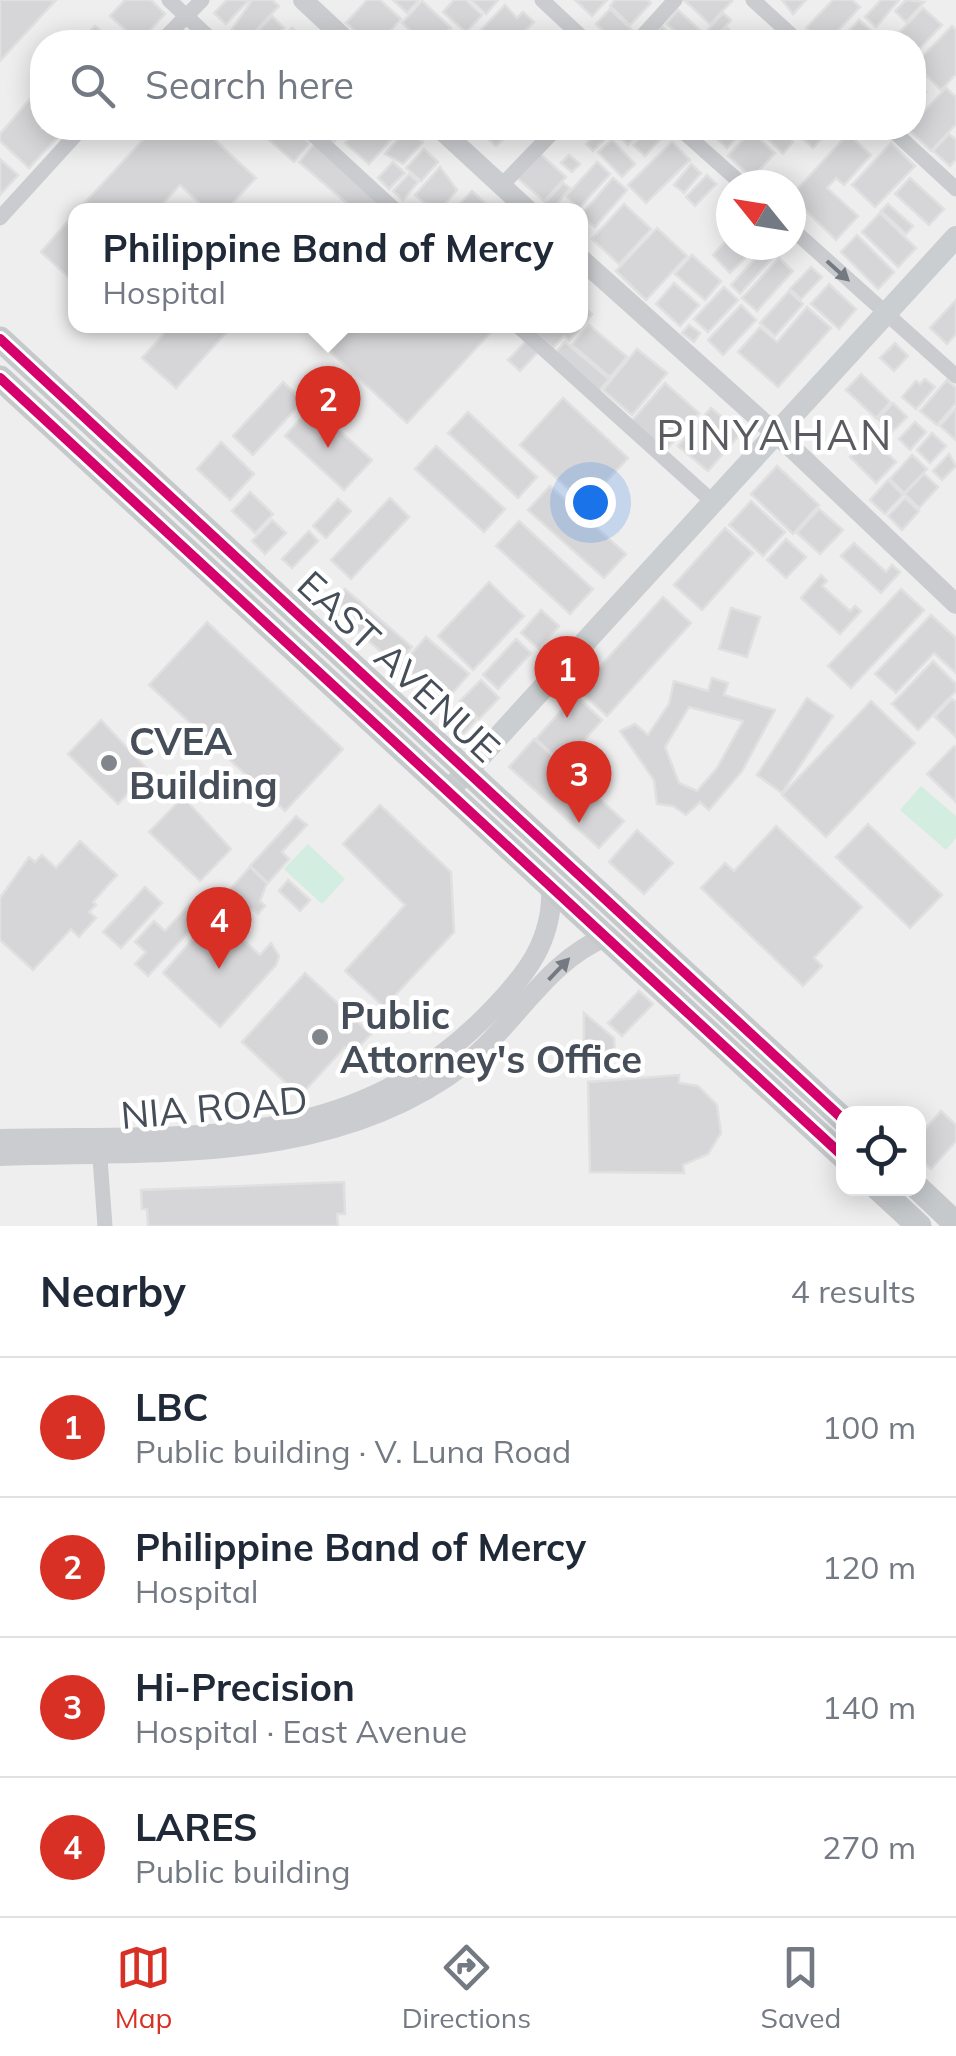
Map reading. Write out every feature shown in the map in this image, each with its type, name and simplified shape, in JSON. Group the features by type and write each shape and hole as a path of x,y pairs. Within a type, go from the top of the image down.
{"main road":[{"path":"449,790 956,238"},
{"name":"EAST AVENUE","path":"0,338 836,1113"},
{"name":"EAST AVENUE","path":"0,378 836,1150"},
{"path":"886,1196 918,1226"},
{"path":"926,1196 956,1224"}],"street":[{"path":"168,0 201,30"},
{"path":"173,30 202,0"},
{"path":"302,0 335,30"},
{"path":"542,0 573,30"},
{"path":"647,30 675,0"},
{"path":"753,0 786,30"},
{"path":"0,218 71,140"},
{"path":"319,140 387,203"},
{"path":"451,140 520,203"},
{"path":"501,186 545,140"},
{"path":"692,140 726,170"},
{"path":"903,140 956,189"},
{"path":"806,241 956,376"},
{"path":"588,265 776,434 956,604"},
{"path":"526,333 713,502"},
{"name":"NIA ROAD","path":"0,1156 275,1128 351,1108 447,1055 530,968 553,915 552,886"},
{"name":"NIA ROAD","path":"0,1140 279,1143 356,1124 465,1064 568,959 606,937"},
{"path":"100,1144 105,1226"}],"green space":[{"path":"921,786 956,816 956,838 946,850 900,810"},
{"path":"308,844 345,879 322,904 284,869"}],"building":[{"path":"0,0 56,0 0,61"},
{"path":"125,0 151,0 165,14 150,30 126,30 110,16"},
{"path":"227,0 249,0 226,24 214,13"},
{"path":"252,0 272,0 279,6 256,30 231,30"},
{"path":"367,0 380,0 401,19 391,30 354,30 346,23"},
{"path":"393,0 417,0 418,1 407,13"},
{"path":"454,0 466,0 482,15 464,30 443,12"},
{"path":"471,0 498,0 486,14"},
{"path":"575,0 607,0 592,16"},
{"path":"615,0 651,3 630,25 610,6"},
{"path":"684,0 731,0 732,1 710,24"},
{"path":"782,0 806,0 793,14"},
{"path":"833,0 852,0 860,7 838,30 806,28"},
{"path":"881,0 899,0 876,27 865,17"},
{"path":"906,0 924,2 906,22 895,11"},
{"path":"422,1 451,28 410,30 402,23"},
{"path":"505,5 517,18 523,12 534,22 526,30 481,30"},
{"path":"923,8 942,25 926,42 926,30 902,30"},
{"path":"610,9 632,30 602,30 596,24"},
{"path":"678,10 700,30 674,30 666,24"},
{"path":"723,13 731,20 722,30 708,30"},
{"path":"272,16 284,28 282,30 259,30"},
{"path":"859,20 870,30 850,30"},
{"path":"952,26 956,30 956,74 941,90 926,75 926,53"},
{"path":"946,88 956,97 956,124 931,151 920,140 926,140 926,110"},
{"path":"30,99 30,140 55,140 29,168 0,141 0,134"},
{"path":"949,134 956,140 956,159 950,166 933,151"},
{"path":"143,140 215,140 256,178 233,203 199,203 180,185 163,203 84,203"},
{"path":"269,140 310,143 294,162"},
{"path":"348,140 390,140 369,164 345,143"},
{"path":"397,140 423,142 403,164 385,154"},
{"path":"590,140 604,140 593,151 586,144"},
{"path":"612,140 635,164 622,177 598,152"},
{"path":"638,140 659,140 645,156 633,145"},
{"path":"718,140 734,140 727,148"},
{"path":"743,140 761,140 775,153 759,170 743,170 728,156"},
{"path":"769,140 793,142 783,154"},
{"path":"804,140 820,140 813,148"},
{"path":"842,140 855,140 871,155 844,185 836,178 827,188 858,216 836,240 806,211 806,180"},
{"path":"672,142 690,160 646,203 628,185"},
{"path":"891,143 915,166 875,207 852,185"},
{"path":"314,144 382,203 347,203 299,162"},
{"path":"424,149 438,162 421,181 406,168"},
{"path":"537,151 566,177 544,201 515,176"},
{"path":"569,155 580,164 572,172 561,163"},
{"path":"0,159 18,175 0,195"},
{"path":"393,162 405,173 389,189 378,178"},
{"path":"597,162 610,174 584,203 574,203 566,196"},
{"path":"691,164 701,173 684,193 674,185"},
{"path":"440,167 457,190 446,203 424,203 415,195"},
{"path":"409,174 418,182 403,200 393,191"},
{"path":"707,175 716,184 695,206 686,197"},
{"path":"613,178 627,190 595,227 588,221 588,207"},
{"path":"910,178 944,209 929,225 895,194"},
{"path":"563,183 570,188 557,203 545,203"},
{"path":"472,191 485,203 461,203"},
{"path":"624,204 651,229 619,264 592,239"},
{"path":"888,204 913,226 906,234 881,211"},
{"path":"880,213 916,248 898,267 862,232"},
{"path":"68,221 68,277 41,252"},
{"path":"657,228 687,256 646,300 616,271"},
{"path":"857,235 894,272 878,289 841,252"},
{"path":"692,255 721,281 705,300 675,274"},
{"path":"718,260 743,260 730,273"},
{"path":"754,260 770,260 740,294 731,285"},
{"path":"777,260 793,271 757,311 742,298"},
{"path":"811,267 822,277 801,299 790,289"},
{"path":"674,283 699,305 680,326 656,304"},
{"path":"829,284 856,309 839,329 811,304"},
{"path":"724,287 738,300 708,332 694,319"},
{"path":"789,291 803,304 775,336 760,323"},
{"path":"956,300 956,334 947,344 930,328"},
{"path":"741,305 756,320 723,355 708,340"},
{"path":"807,307 831,328 778,387 738,352 760,327 777,342"},
{"path":"689,325 700,333 694,342 682,333"},
{"path":"588,326 627,357 610,377 572,345 582,333 588,333"},
{"path":"165,333 226,333 176,388 142,358"},
{"path":"336,333 490,333 407,423 324,346"},
{"path":"536,333 576,333 569,341 564,336 553,348"},
{"path":"526,341 538,352 520,371 508,360"},
{"path":"565,342 609,379 599,391 555,353"},
{"path":"895,343 908,356 894,371 880,358"},
{"path":"637,349 667,373 632,415 603,390"},
{"path":"861,374 890,402 876,418 846,390"},
{"path":"925,379 935,387 916,409 902,397 916,381 920,384"},
{"path":"947,380 956,388 956,403 937,425 920,411"},
{"path":"283,382 303,401 253,455 233,436"},
{"path":"665,383 699,413 663,453 630,423"},
{"path":"563,398 628,458 585,504 520,445"},
{"path":"893,403 907,417 892,432 878,419"},
{"path":"312,406 372,460 344,490 285,436"},
{"path":"711,408 741,433 708,471 678,446"},
{"path":"956,408 956,440 940,426"},
{"path":"468,412 537,477 518,498 448,433"},
{"path":"915,422 926,432 910,450 899,439"},
{"path":"932,433 946,446 930,463 917,450"},
{"path":"871,437 896,462 876,483 850,457"},
{"path":"221,442 254,474 230,500 197,469"},
{"path":"436,446 505,509 484,532 415,469"},
{"path":"949,454 956,466 942,480 933,471"},
{"path":"912,455 927,469 904,493 890,479"},
{"path":"777,466 819,505 793,534 751,494"},
{"path":"924,474 938,487 919,508 905,494"},
{"path":"888,480 903,495 885,514 870,500"},
{"path":"550,486 626,554 604,578 528,510"},
{"path":"250,492 273,514 255,533 232,511"},
{"path":"390,498 409,517 351,579 331,560"},
{"path":"905,498 919,511 902,530 888,516"},
{"path":"338,499 351,511 326,538 313,526"},
{"path":"751,501 785,532 763,556 729,525"},
{"path":"819,509 843,530 820,554 797,533"},
{"path":"272,520 286,533 265,554 252,541"},
{"path":"519,521 593,589 570,614 496,546"},
{"path":"725,528 753,553 702,610 674,585"},
{"path":"309,531 318,541 292,568 282,559"},
{"path":"786,539 806,557 786,578 767,560"},
{"path":"854,543 886,572 892,565 900,572 881,593 841,556"},
{"path":"821,575 827,581 822,586 850,611 855,606 861,611 840,634 801,598"},
{"path":"489,582 524,616 473,670 438,636"},
{"path":"345,589 412,647 396,665 330,607"},
{"path":"901,589 924,610 851,688 828,666"},
{"path":"663,597 691,623 607,716 579,690"},
{"path":"731,608 760,617 747,657 719,649"},
{"path":"541,610 559,626 539,649 521,633"},
{"path":"931,615 956,638 956,673 934,653 896,693 875,674"},
{"path":"207,622 343,749 285,811 149,685"},
{"path":"426,637 469,674 441,706 398,669"},
{"path":"516,639 531,653 498,689 483,675"},
{"path":"933,661 956,684 956,691 918,730 892,704"},
{"path":"712,678 728,683 724,695 775,710 742,771 709,810 700,802 686,815 673,806 657,804 654,780 620,731 635,724 648,735 669,704 674,681 708,691","holes":["689,707 743,721 717,768 697,791 679,783 665,747"]},
{"path":"481,680 499,698 479,719 460,701"},
{"path":"575,695 602,720 563,764 536,739"},
{"path":"807,698 833,716 782,793 757,775"},
{"path":"952,699 956,702 956,737 935,717"},
{"path":"871,701 915,743 826,837 782,795"},
{"path":"460,704 476,720 463,734 447,718"},
{"name":"CVEA Building","path":"101,720 149,771 118,804 68,754"},
{"path":"534,739 624,821 599,848 509,767"},
{"path":"956,748 956,802 927,774"},
{"path":"183,797 231,849 200,881 149,832"},
{"path":"380,805 451,872 454,932 384,1007 345,971 405,905 343,844"},
{"path":"296,816 307,825 282,852 289,859 268,883 250,866"},
{"path":"868,824 942,895 910,928 836,857"},
{"path":"776,826 862,907 814,958 822,966 803,986 701,888 725,863 734,871"},
{"path":"637,830 673,863 644,894 609,862"},
{"path":"80,841 117,875 93,902 96,905 89,912 96,918 79,937 71,929 33,970 0,940 0,898 29,857 35,862 42,855 56,868"},
{"path":"250,867 267,883 260,901 265,906 258,914 253,909 235,920 217,904"},
{"path":"288,880 310,900 300,911 279,891"},
{"path":"145,887 162,903 121,948 103,932"},
{"path":"190,904 203,916 148,976 135,964 146,952 135,942 154,921 165,931"},
{"path":"214,915 260,955 271,943 279,956 276,965 220,1027 163,973"},
{"path":"305,973 371,1034 352,1054 345,1047 300,1096 242,1042"},
{"path":"639,991 653,1004 622,1036 608,1023"},
{"path":"584,1013 614,1038 615,1056 584,1059"},
{"path":"679,1075 679,1083 698,1086 717,1105 721,1133 708,1154 683,1165 684,1173 590,1172 588,1082"},
{"path":"941,1111 956,1125 956,1141 931,1169 926,1164 926,1128"},
{"path":"344,1182 345,1214 337,1214 338,1226 148,1226 147,1209 142,1209 141,1190"}],"cycle path":[{"path":"0,339 836,1113"},
{"path":"0,378 836,1150"}],"place":[{"name":"Philippine Band of Mercy","path":"328,448"},
{"name":"LBC","path":"567,718"},
{"name":"CVEA Building","path":"109,763"},
{"name":"Hi-Precision","path":"579,823"},
{"name":"LARES","path":"219,969"},
{"name":"Public Attorney's Office","path":"320,1037"}],"district":[{"name":"PINYAHAN","path":"775,434"}]}
